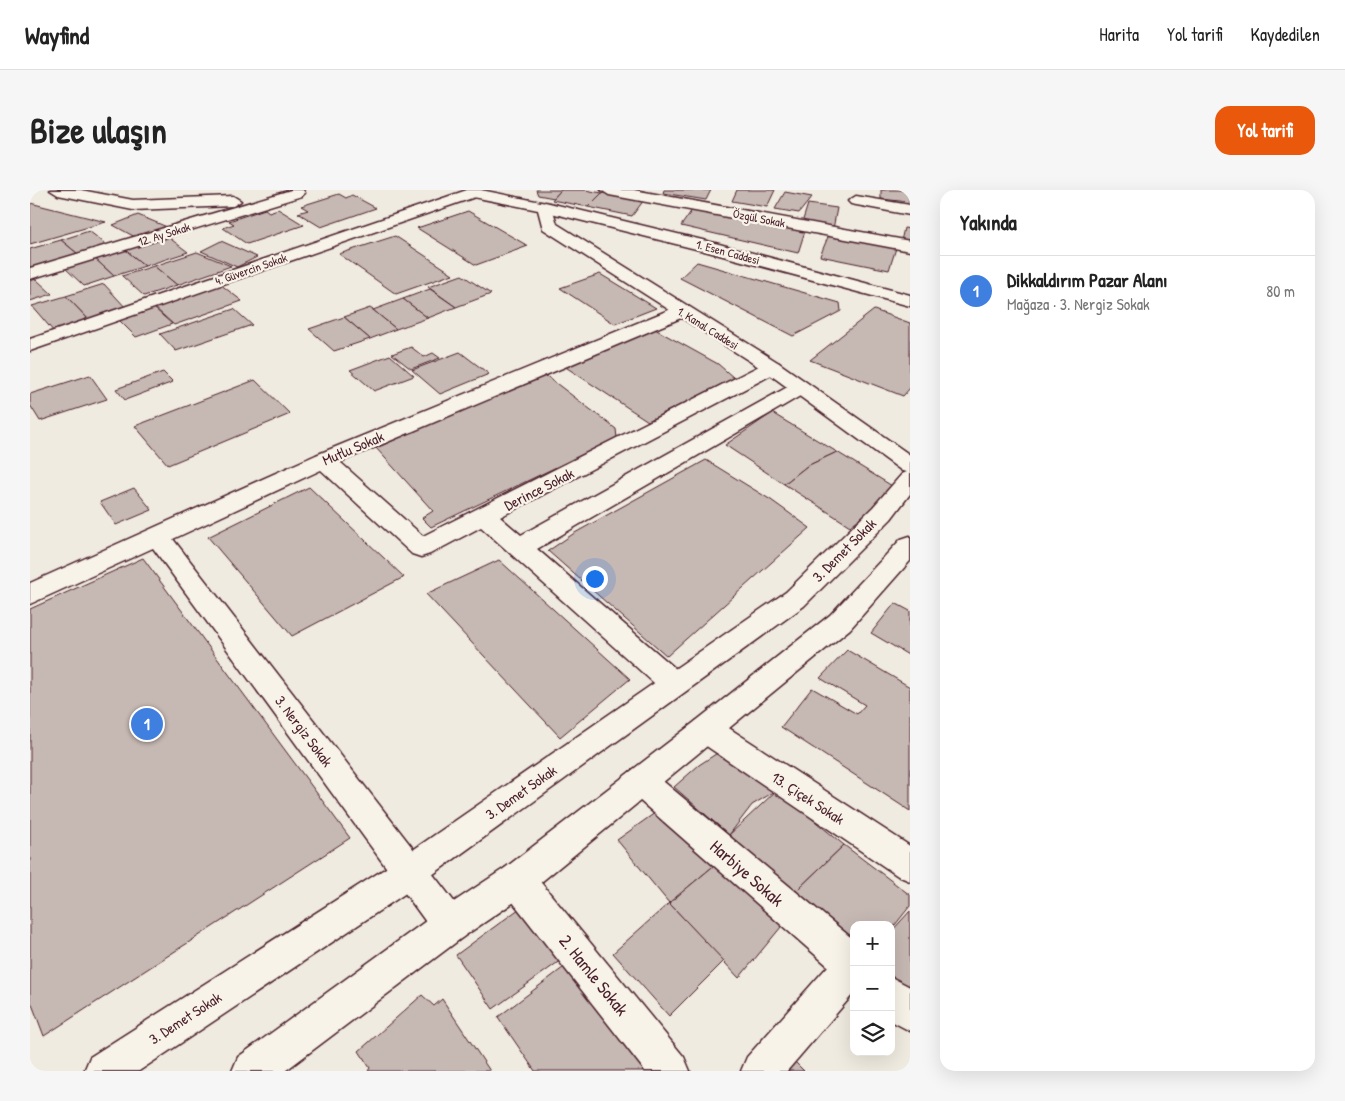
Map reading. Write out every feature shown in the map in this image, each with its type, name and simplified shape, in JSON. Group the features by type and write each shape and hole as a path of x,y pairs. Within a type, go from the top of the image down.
{"street":[{"path":"58,190 133,205 216,203 303,192"},
{"name":"Özgül Sokak","path":"609,190 910,246"},
{"path":"470,191 512,195 545,208"},
{"name":"4. Güvercin Sokak","path":"30,345 470,191"},
{"name":"12. Ay Sokak","path":"30,274 303,192"},
{"path":"856,201 910,210"},
{"name":"1. Esen Caddesi","path":"545,208 713,248 910,300"},
{"name":"1. Kanal Caddesi","path":"545,208 549,226 772,367 910,466"},
{"name":"Mutlu Sokak","path":"30,594 324,460 681,311"},
{"name":"Derince Sokak","path":"324,460 421,548 485,517 772,367"},
{"path":"520,548 800,388"},
{"name":"3. Demet Sokak","path":"104,1071 409,872 795,598 882,513 910,479"},
{"path":"485,517 674,684"},
{"name":"3. Nergiz Sokak","path":"158,536 450,925"},
{"path":"252,1071 450,925 517,880 707,730 840,622 910,545"},
{"name":"13. Çiçek Sokak","path":"707,730 910,865"},
{"name":"Harbiye Sokak","path":"641,782 850,961"},
{"name":"2. Hamle Sokak","path":"517,880 670,1071"},
{"path":"761,1071 852,966"},
{"path":"895,999 910,1012"}],"building":[{"path":"536,190 561,190 554,198 538,195"},
{"path":"561,190 585,190 602,193 588,207 552,200"},
{"path":"664,190 711,190 706,200 663,193"},
{"path":"737,190 775,190 767,207 732,201"},
{"path":"881,190 910,190 909,202 881,199"},
{"path":"785,192 812,197 799,213 775,209"},
{"path":"602,193 644,200 632,216 588,207"},
{"path":"339,194 346,198 352,195 376,208 321,227 298,213 308,210 301,206"},
{"path":"30,203 106,222 30,244"},
{"path":"808,204 837,208 833,229 802,223"},
{"path":"265,209 269,212 278,209 304,225 247,244 223,228 234,224 229,221"},
{"path":"692,210 806,228 798,253 681,226"},
{"path":"468,211 528,246 476,265 417,228"},
{"path":"138,215 167,227 135,237 113,225"},
{"path":"904,228 910,229 910,243 901,241"},
{"path":"89,231 107,245 78,254 61,240"},
{"path":"830,232 897,245 889,270 820,256"},
{"path":"164,234 188,252 145,266 122,247"},
{"path":"395,236 453,274 396,294 339,254"},
{"path":"61,240 78,254 30,269 30,249"},
{"path":"221,241 257,257 237,267 201,251"},
{"path":"122,247 145,266 114,276 93,257"},
{"path":"197,252 231,266 177,285 154,266"},
{"path":"93,257 114,276 84,286 63,266"},
{"path":"697,262 840,303 841,311 793,336 680,278"},
{"path":"154,266 177,285 144,296 122,276"},
{"path":"600,274 656,308 615,324 560,288"},
{"path":"462,275 491,294 456,307 428,287"},
{"path":"36,279 52,294 30,301 30,281"},
{"path":"104,284 126,308 89,320 66,296"},
{"path":"220,284 242,301 174,325 154,307"},
{"path":"430,289 456,307 428,318 403,299"},
{"path":"66,296 89,320 54,332 32,306"},
{"path":"403,299 428,318 396,329 373,310"},
{"path":"154,308 172,324 136,337 119,320"},
{"path":"370,308 396,329 370,339 344,317"},
{"path":"234,309 252,325 176,351 160,334"},
{"path":"874,310 910,323 910,388 903,396 810,360"},
{"path":"344,317 370,339 334,351 309,329"},
{"path":"653,328 718,364 734,378 648,421 564,366"},
{"path":"411,347 424,357 433,353 440,358 411,369 392,354"},
{"path":"460,352 489,374 440,394 412,370"},
{"path":"390,355 414,376 374,391 350,370"},
{"path":"163,372 173,382 125,400 116,389"},
{"path":"544,374 616,429 617,438 431,527 422,518 433,511 376,448"},
{"path":"90,375 107,399 40,421 30,405 30,394"},
{"path":"255,380 290,414 168,465 135,426"},
{"path":"772,413 837,452 807,466 784,484 725,445"},
{"path":"837,452 897,489 850,526 784,484 807,466"},
{"path":"706,460 771,500 810,528 667,656 548,551 573,534"},
{"path":"309,487 404,577 292,636 208,537"},
{"path":"134,488 152,510 116,525 100,502"},
{"path":"143,558 350,838 44,1036 30,999 30,609"},
{"path":"499,560 630,679 560,737 426,594"},
{"path":"895,603 910,611 910,656 871,633"},
{"path":"847,650 910,687 910,811 781,727 812,688 857,714 865,705 820,678"},
{"path":"725,748 777,790 752,805 729,835 674,787 699,765"},
{"path":"777,790 844,845 795,892 729,835"},
{"path":"659,810 717,863 669,903 617,840"},
{"path":"844,845 910,895 910,906 895,925 895,921 850,921 850,941 795,892"},
{"path":"717,863 786,921 739,978 669,903"},
{"path":"527,903 568,955 493,1009 456,955"},
{"path":"669,903 724,961 669,1016 613,953"},
{"path":"910,911 910,992 895,980 895,928"},
{"path":"572,961 660,1071 535,1071 498,1017"},
{"path":"422,995 434,1006 442,999 490,1071 368,1071 370,1068 359,1051"},
{"path":"793,1060 804,1071 784,1071"}],"place":[{"name":"Dikkaldırım Pazar Alanı","path":"147,724"}]}
